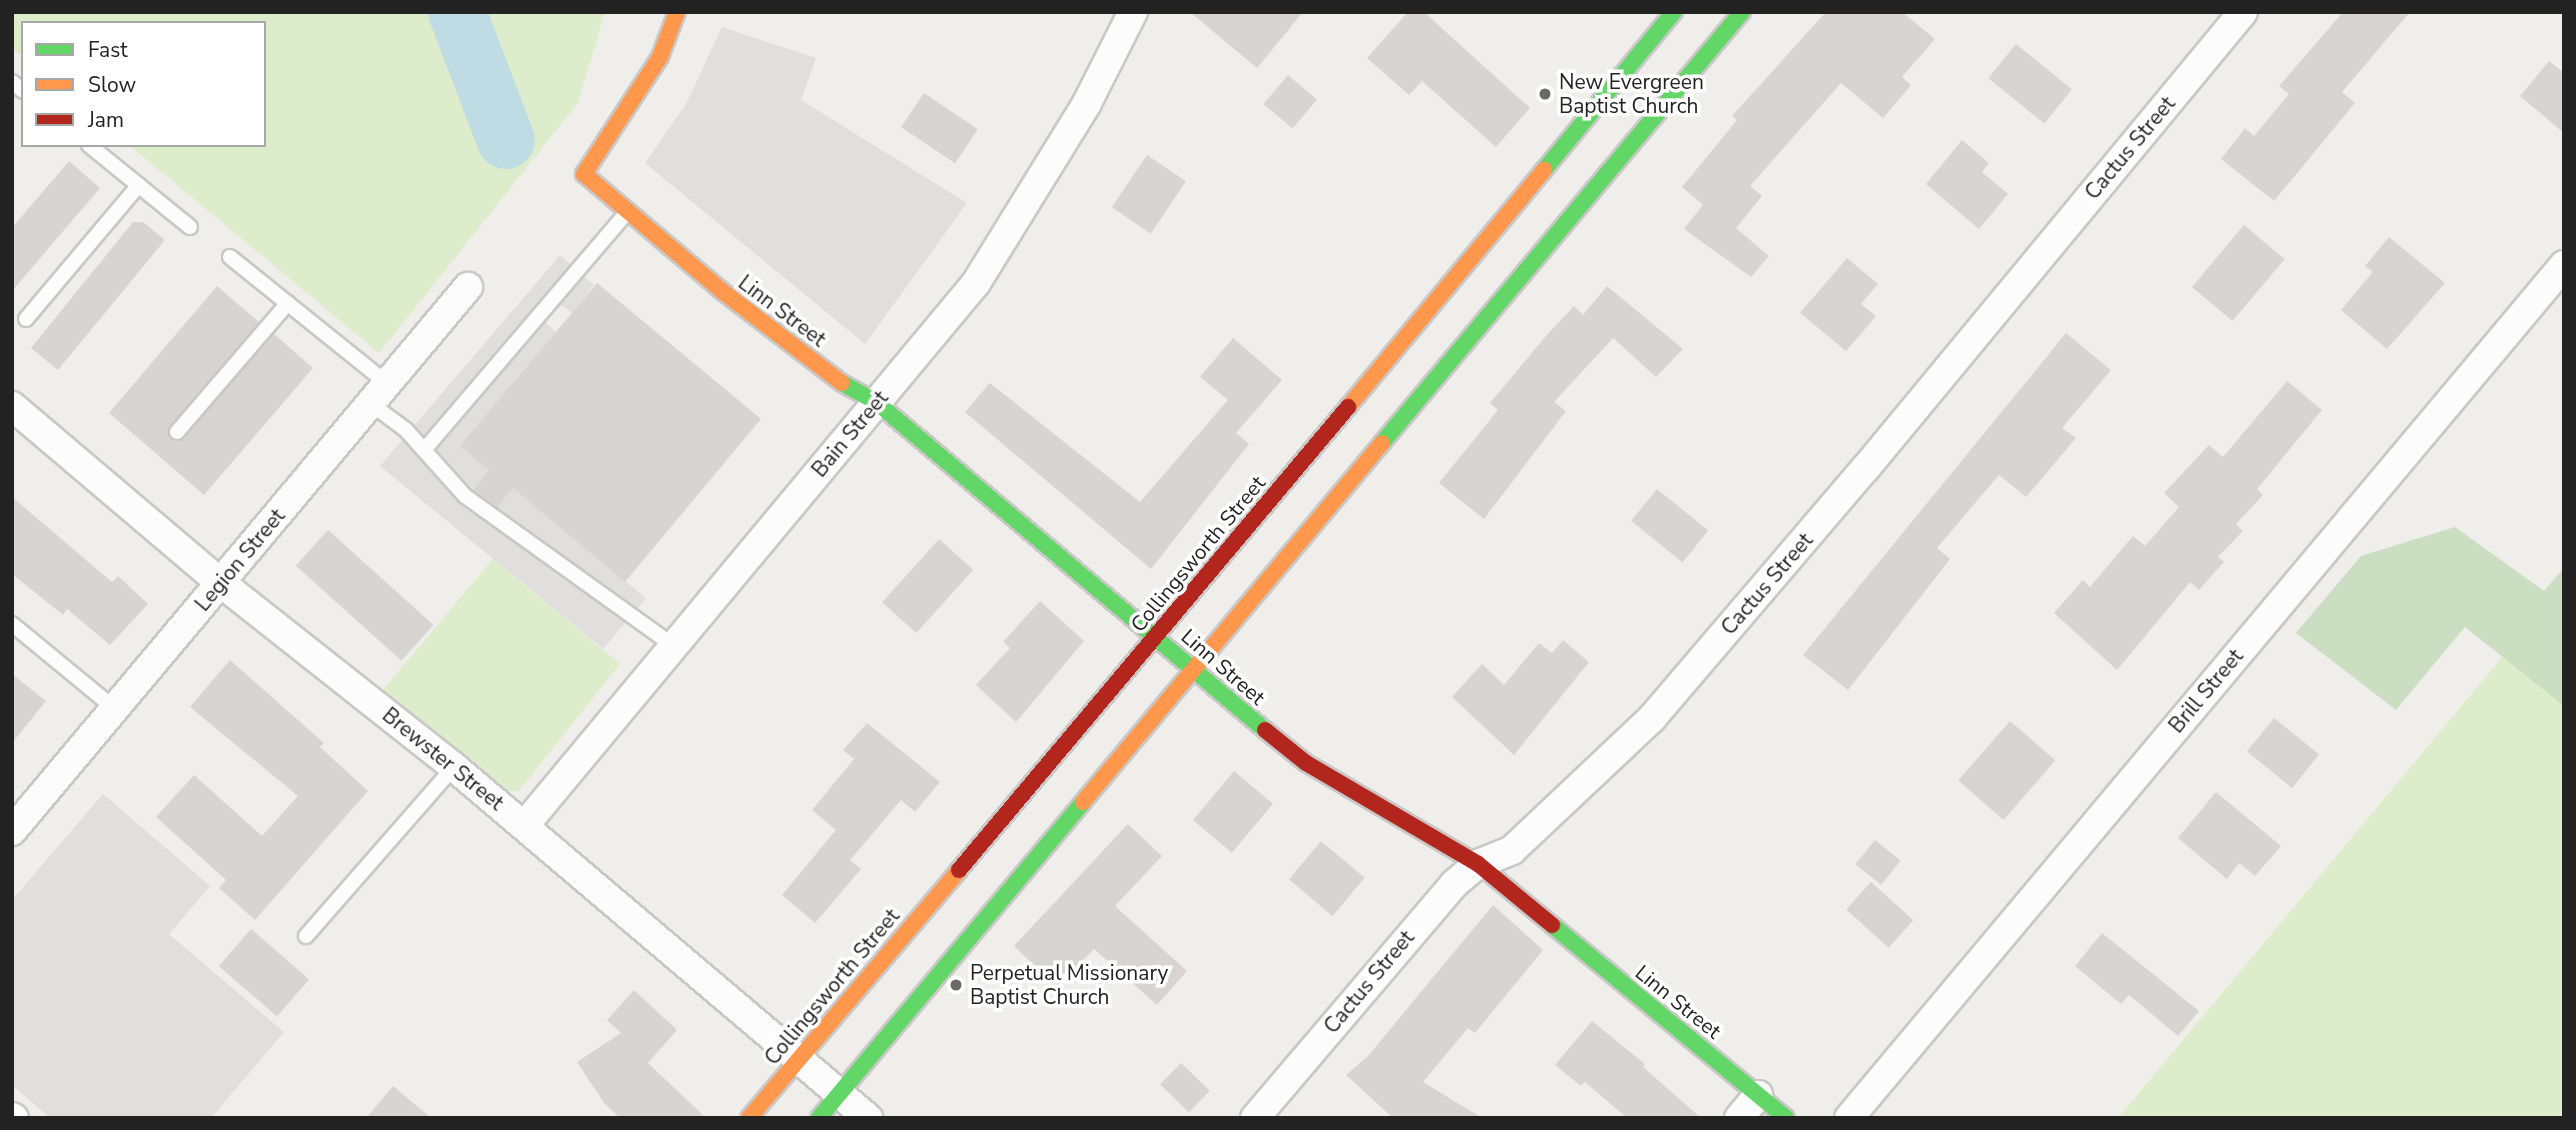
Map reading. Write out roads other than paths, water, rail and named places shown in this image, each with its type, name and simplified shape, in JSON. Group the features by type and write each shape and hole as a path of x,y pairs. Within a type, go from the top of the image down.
{"main road":[{"name":"Linn Street","path":"677,12 660,57 584,173 722,292 840,382 876,402 1307,763 1478,864 1786,1118"},
{"name":"Collingsworth Street","path":"749,1118 1157,638 1674,12"},
{"path":"819,1118 1196,671 1742,12"}],"street":[{"name":"Bain Street","path":"524,826 876,402 934,338 976,283 1087,103 1133,12"},
{"name":"Cactus Street","path":"1255,1118 1454,884 1478,864 1512,850 1651,718 1865,469 2243,12"},
{"name":"Brill Street","path":"1849,1118 2564,265"},
{"name":"Legion Street","path":"12,831 468,287"},
{"name":"Brewster Street","path":"12,406 221,583 454,767 868,1118"},
{"path":"1739,1118 1758,1095"}],"lane":[{"path":"91,147 190,227"},
{"path":"26,318 139,186"},
{"path":"424,450 628,211"},
{"path":"230,257 288,303 379,394 465,496 674,646"},
{"path":"177,432 288,303"},
{"path":"12,624 115,709"},
{"path":"306,936 454,767"}],"waterway":[{"path":"457,12 506,140"}],"place":[{"name":"New Evergreen Baptist Church","path":"1545,94"},
{"name":"Perpetual Missionary Baptist Church","path":"956,985"}]}
